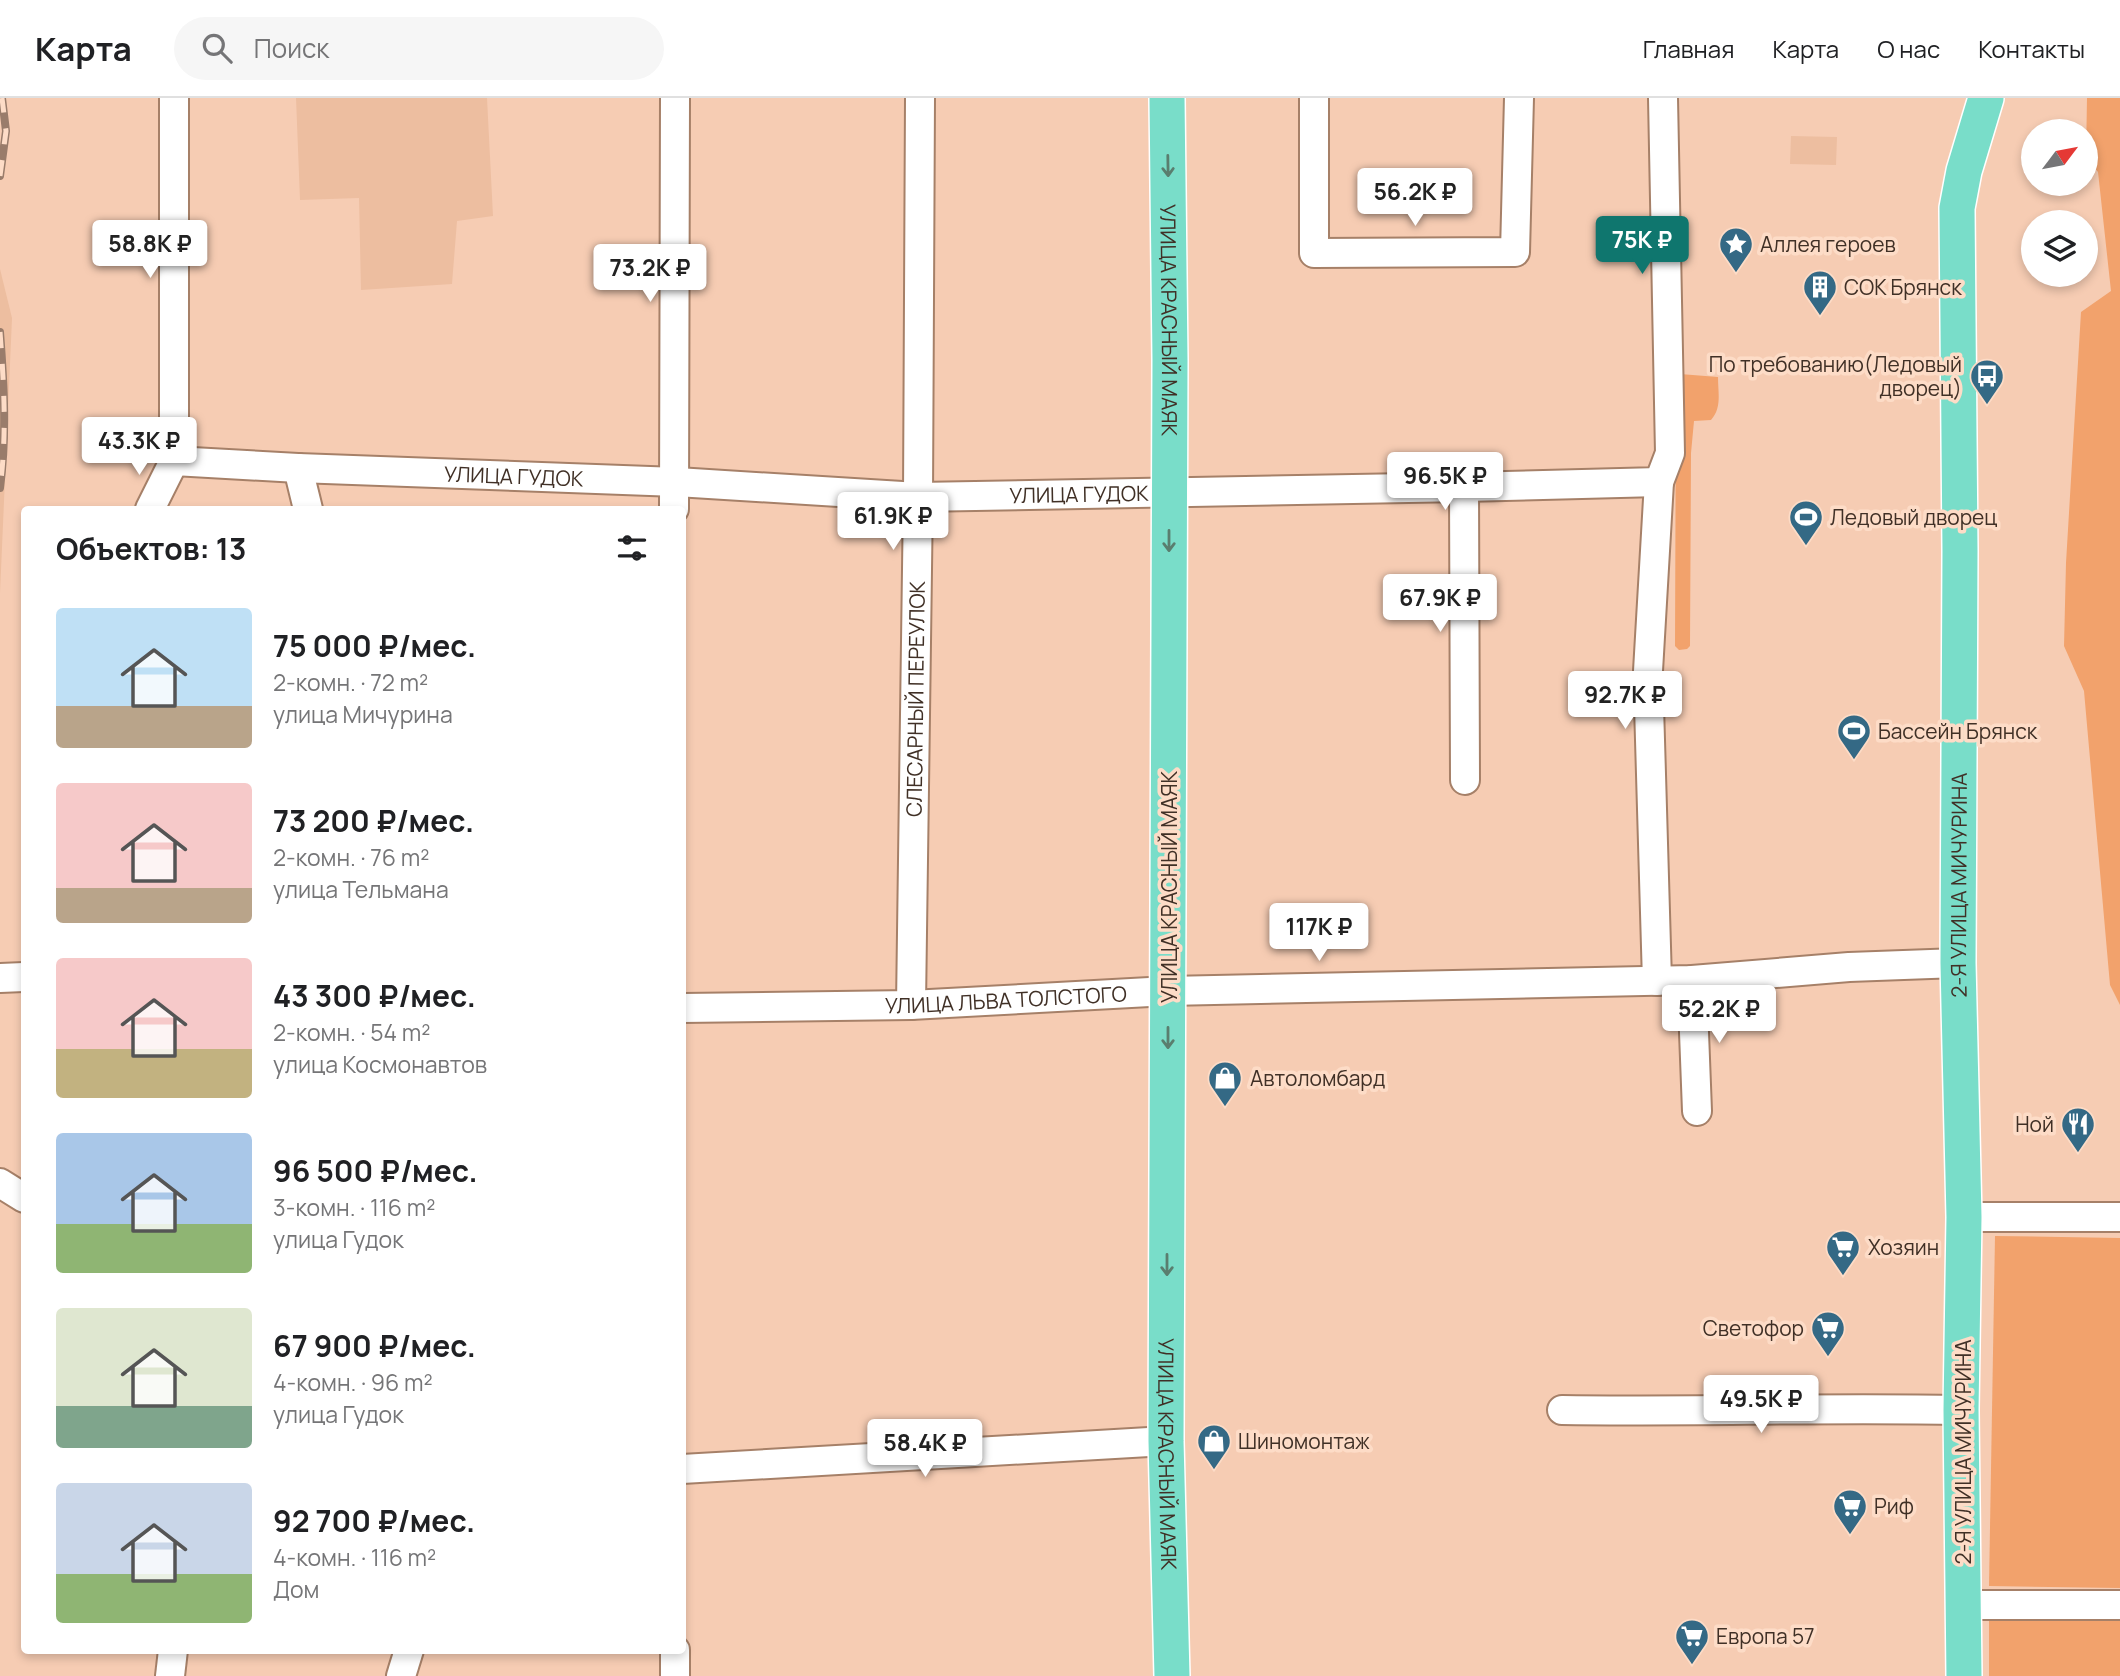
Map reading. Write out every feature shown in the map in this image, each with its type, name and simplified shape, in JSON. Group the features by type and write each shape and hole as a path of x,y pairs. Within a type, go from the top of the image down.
{"main road":[{"name":"УЛИЦА КРАСНЫЙ МАЯК","path":"1167,98 1170,492 1166,1441 1172,1676"},
{"name":"2-Я УЛИЦА МИЧУРИНА","path":"1964,1676 1961,1410 1964,1217 1958,963 1957,208 1964,171 1986,98"}],"street":[{"path":"152,506 174,461 174,98"},
{"path":"674,496 675,98"},
{"name":"СЛЕСАРНЫЙ ПЕРЕУЛОК","path":"911,1006 920,98"},
{"path":"1314,98 1314,253 1328,253 1515,252 1519,98"},
{"path":"1657,981 1648,671 1659,482 1670,453 1663,98"},
{"name":"УЛИЦА ГУДОК","path":"174,461 674,496 918,497 1659,482"},
{"path":"298,468 307,506"},
{"path":"1464,487 1465,780"},
{"name":"УЛИЦА ЛЬВА ТОЛСТОГО","path":"686,1008 911,1006 1168,991 1692,980 1849,967 1958,963"},
{"path":"0,978 21,977"},
{"path":"1692,980 1697,1111"},
{"path":"0,1183 21,1196"},
{"path":"1964,1217 2120,1217"},
{"path":"1562,1410 1961,1410"},
{"path":"686,1469 1166,1441"},
{"path":"1964,1605 2120,1605"},
{"path":"170,1676 173,1654"},
{"path":"401,1676 408,1654"},
{"path":"675,1654 675,1676"}],"shaded area":[{"path":"296,98 487,98 493,216 457,221 452,284 361,290 359,198 300,200"},
{"path":"2087,98 2120,98 2120,1005 2110,985 2084,691 2064,646 2066,563 2081,312 2111,291 2098,172 2098,119 2087,119"},
{"path":"1791,136 1837,137 1836,165 1790,164"},
{"path":"0,269 12,318 0,593"},
{"path":"1680,374 1718,377 1719,394 1717,410 1711,420 1694,421 1691,453 1690,646 1679,650 1675,646 1676,378"},
{"path":"1995,1236 2120,1238 2120,1588 1989,1586"},
{"path":"1989,1609 2120,1620 2120,1676 1989,1676"}],"railway":[{"path":"0,176 6,131 2,98"},
{"path":"0,332 4,391 0,488"}],"place":[{"name":"Аллея героев","path":"1736,274"},
{"name":"СОК Брянск","path":"1820,317"},
{"name":"По требованию(Ледовый дворец)","path":"1987,406"},
{"name":"Ледовый дворец","path":"1806,547"},
{"name":"Бассейн Брянск","path":"1854,761"},
{"name":"Автоломбард","path":"1225,1108"},
{"name":"Ной","path":"2078,1154"},
{"name":"Хозяин","path":"1843,1277"},
{"name":"Светофор","path":"1828,1358"},
{"name":"Шиномонтаж","path":"1214,1471"},
{"name":"Риф","path":"1850,1536"},
{"name":"Европа 57","path":"1692,1666"}]}
